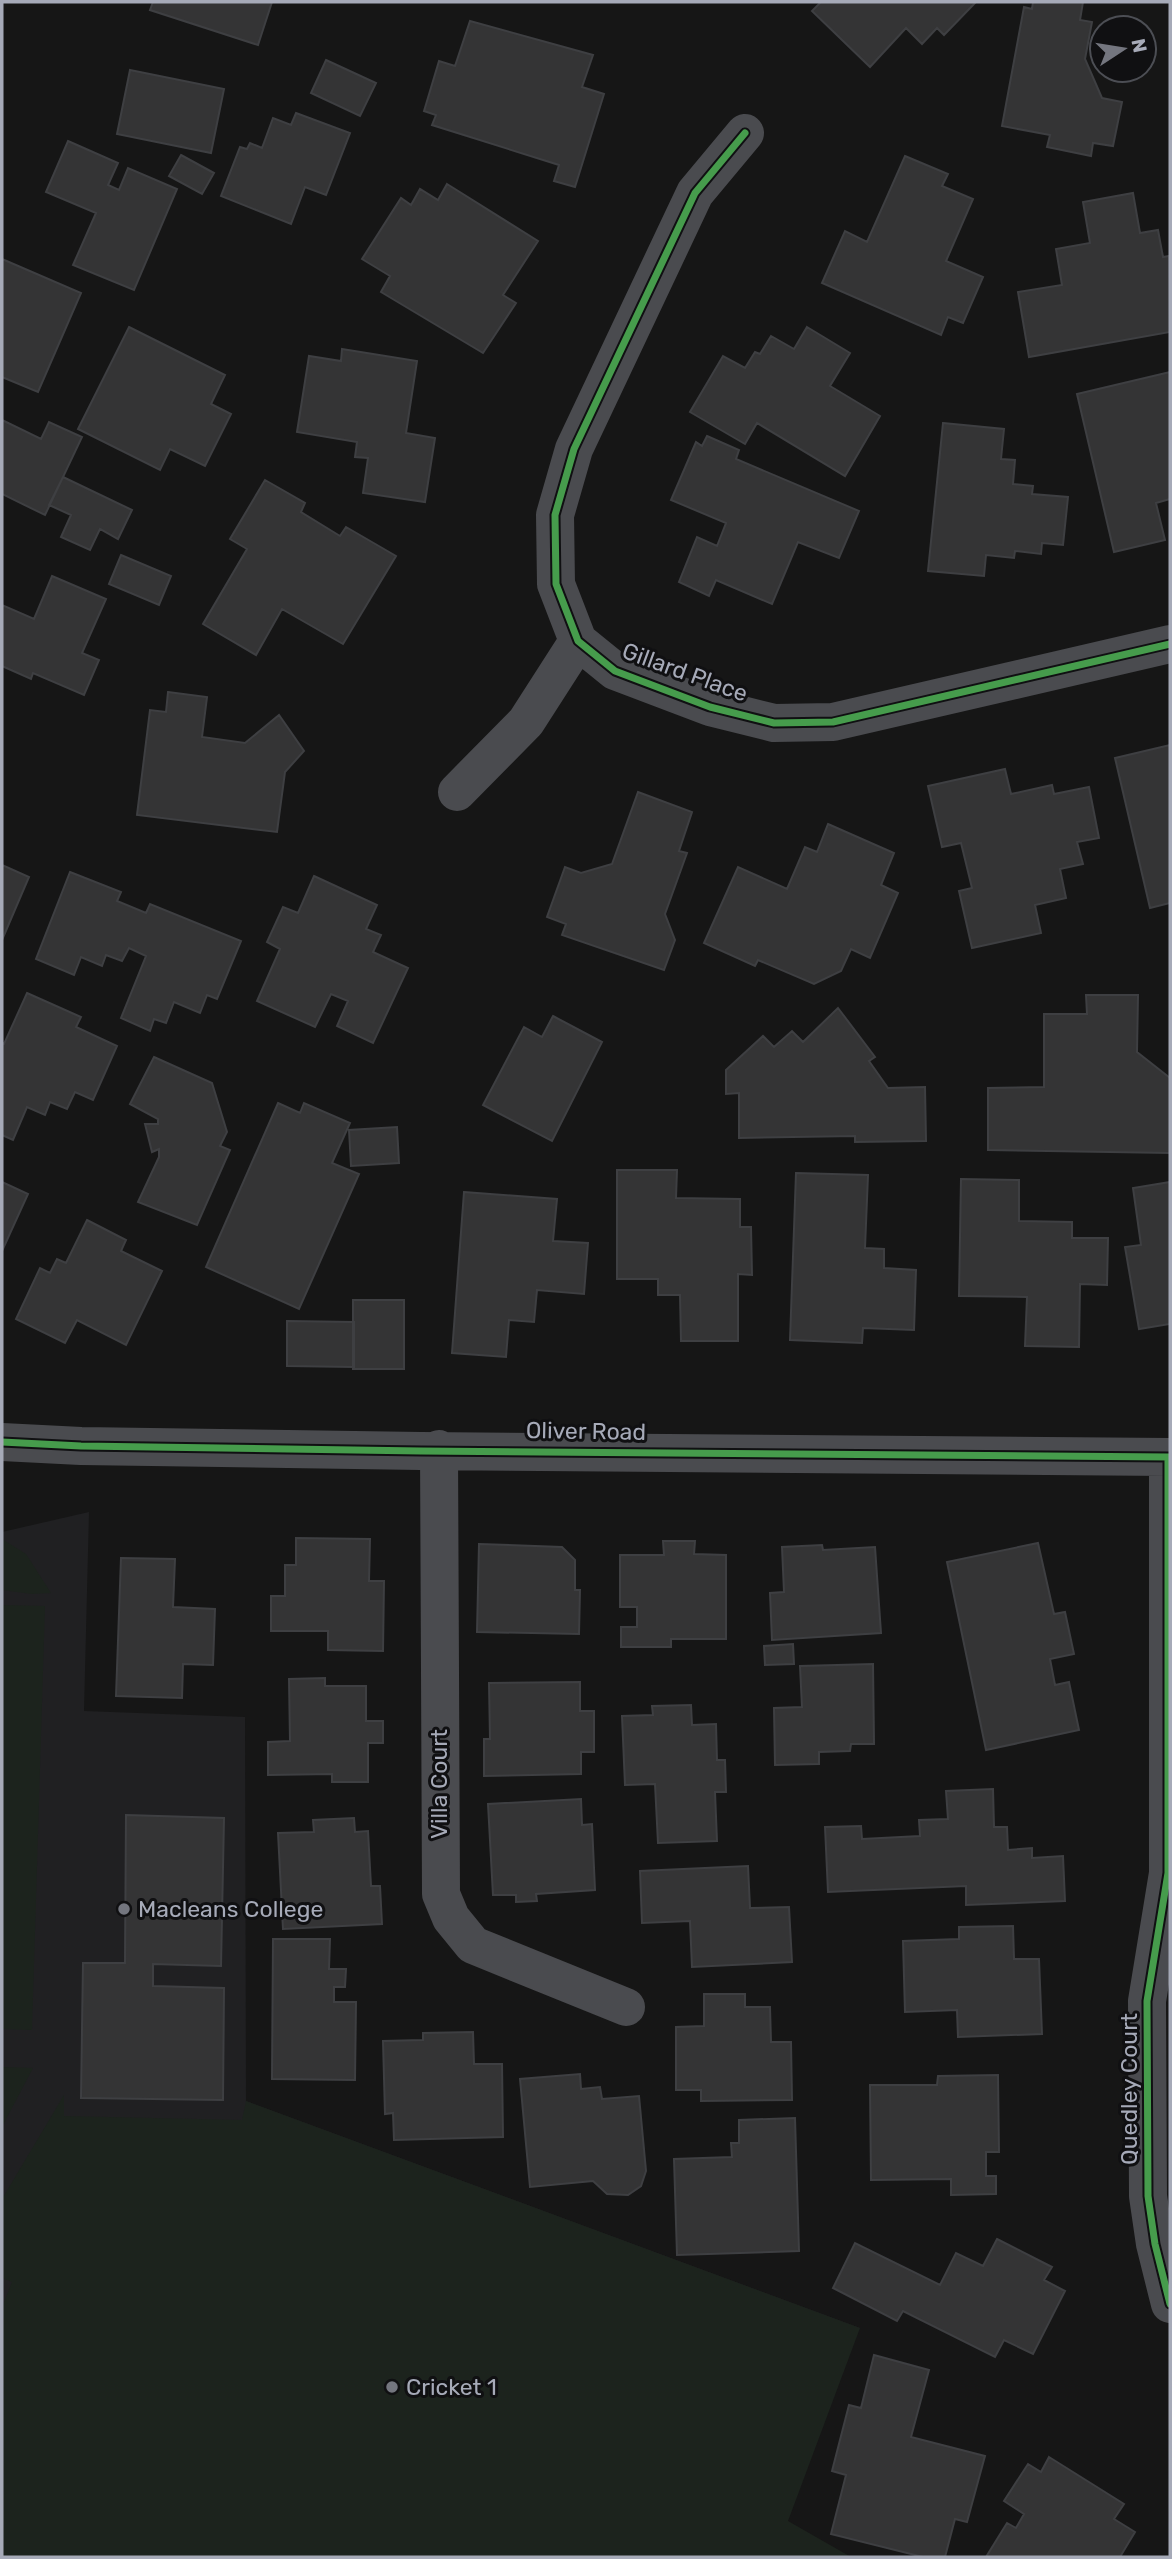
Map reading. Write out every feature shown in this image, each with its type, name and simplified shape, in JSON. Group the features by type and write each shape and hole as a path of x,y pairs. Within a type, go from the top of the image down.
{"street":[{"name":"Gillard Place","path":"745,133 695,193 575,449 555,515 555,528 556,584 578,641 615,671 710,707 774,723 833,722 1170,644"},
{"path":"457,792 526,722 578,641"},
{"name":"Oliver Road","path":"2,1442 81,1447 1169,1457"},
{"name":"Villa Court","path":"439,1449 441,1894 451,1918 473,1945 626,2007"},
{"name":"Quedley Court","path":"1169,1457 1169,1873 1147,2015 1149,2196 1155,2245 1170,2304"}],"shaded area":[{"name":"Macleans College","path":"89,1512 84,1711 245,1717 246,2101 860,2328 2,2557 2,1532"},
{"path":"2,1539 26,1554 51,1593 32,1594 2,1590"},
{"path":"2,1605 45,1606 32,2030 2,2029"},
{"path":"2,2067 33,2068 2,2127"},
{"name":"Cricket 1","path":"64,2095 64,2116 242,2120 246,2101 860,2328 788,2521 851,2557 2,2557 2,2307 12,2282 2,2278 2,2199"}],"building":[{"path":"153,2 272,2 258,45 150,10"},
{"path":"821,2 976,2 944,35 937,28 922,44 906,28 870,67 812,11"},
{"path":"1033,2 1083,2 1080,20 1088,21 1085,59 1088,66 1088,84 1096,84 1102,98 1122,102 1113,146 1093,143 1091,156 1047,147 1050,135 1002,126 1024,7 1032,9"},
{"path":"470,21 593,55 582,87 604,94 575,187 554,181 559,165 432,125 436,115 424,111 439,61 455,66"},
{"path":"326,60 376,83 360,116 311,93"},
{"path":"130,70 224,89 211,153 117,134"},
{"path":"296,113 350,133 326,195 305,187 291,224 221,196 240,147 247,149 250,143 262,148 273,118 291,125"},
{"path":"68,141 118,163 108,185 119,190 128,168 177,189 134,290 73,265 96,213 46,192"},
{"path":"181,155 214,173 202,194 169,176"},
{"path":"905,156 948,174 942,186 973,199 946,261 983,277 963,323 948,317 941,335 822,283 845,231 867,242"},
{"path":"447,184 538,241 503,295 516,303 483,353 381,292 390,276 362,259 401,198 411,205 420,189 438,200"},
{"path":"1133,193 1140,233 1158,230 1163,257 1169,256 1170,332 1029,357 1018,292 1062,285 1056,249 1090,243 1083,202"},
{"path":"2,259 81,293 38,392 2,377"},
{"path":"129,327 225,375 211,404 231,414 205,466 170,449 160,470 78,429"},
{"path":"807,327 850,353 830,386 880,416 845,476 757,423 745,444 690,412 723,356 745,368 755,352 760,354 771,336 794,349"},
{"path":"342,349 417,361 406,433 435,438 425,502 363,493 368,458 355,457 357,442 297,432 309,356 341,361"},
{"path":"1170,372 1170,499 1156,503 1165,540 1114,552 1077,394"},
{"path":"2,420 41,439 49,422 82,437 45,515 2,494"},
{"path":"943,423 1004,429 1001,459 1015,460 1013,484 1033,486 1032,494 1068,497 1063,545 1042,543 1041,554 1015,551 1014,558 986,555 984,576 928,571"},
{"path":"707,436 739,450 736,459 859,511 839,558 798,542 772,604 716,580 709,596 679,582 697,537 717,546 726,523 671,500 696,442 702,446"},
{"path":"63,477 132,510 118,539 100,529 90,550 61,537 71,515 49,505"},
{"path":"265,480 305,503 301,512 340,536 346,527 396,556 343,644 282,609 256,655 203,624 247,549 230,539"},
{"path":"121,555 171,576 159,605 109,584"},
{"path":"52,576 106,599 82,653 99,660 84,695 33,673 31,679 2,666 2,605 34,619"},
{"path":"168,692 207,697 202,737 245,743 279,715 304,751 285,772 277,832 137,815 150,710 166,712"},
{"path":"1170,745 1170,903 1150,908 1115,758"},
{"path":"1005,769 1011,794 1052,785 1054,794 1089,787 1099,838 1077,842 1083,864 1060,869 1066,898 1035,905 1041,933 972,948 959,891 972,888 961,843 942,847 928,786"},
{"path":"638,792 692,812 679,851 687,853 665,914 675,940 664,970 562,935 566,924 547,917 565,867 581,873 612,864"},
{"path":"828,824 894,853 881,885 898,893 870,958 851,949 841,971 814,984 758,960 755,966 704,943 738,867 787,889 805,847 817,852"},
{"path":"2,865 29,877 2,940"},
{"path":"70,872 121,892 117,901 146,913 150,904 241,941 217,999 207,995 200,1013 174,1002 166,1023 154,1019 150,1031 121,1018 146,956 129,948 122,961 106,955 102,966 81,957 74,975 36,959"},
{"path":"314,876 377,905 366,929 381,935 373,952 408,968 373,1043 337,1026 348,1001 331,994 315,1027 257,1001 280,949 267,942 283,907 298,913"},
{"path":"27,993 81,1017 76,1027 117,1046 93,1100 75,1092 67,1109 50,1102 45,1115 27,1107 13,1140 2,1135 2,1043 4,1044"},
{"path":"1086,995 1138,995 1137,1052 1170,1078 1170,1153 988,1150 988,1088 1044,1087 1044,1014 1087,1014"},
{"path":"838,1008 875,1057 869,1061 888,1088 925,1087 926,1141 855,1142 855,1136 739,1138 739,1093 726,1094 726,1070 763,1036 774,1047 792,1031 803,1042"},
{"path":"553,1016 602,1042 552,1141 483,1105 524,1027 542,1037"},
{"path":"154,1057 212,1083 227,1132 220,1146 230,1150 197,1225 138,1202 159,1157 159,1149 152,1152 145,1124 158,1124 158,1119 130,1104"},
{"path":"278,1103 300,1113 304,1103 350,1123 332,1163 359,1174 299,1309 206,1267"},
{"path":"397,1127 399,1163 351,1166 349,1130"},
{"path":"617,1170 677,1170 676,1198 740,1199 740,1227 751,1227 752,1275 738,1274 738,1341 681,1341 680,1295 658,1295 658,1279 617,1279"},
{"path":"796,1173 868,1175 865,1248 884,1249 884,1268 916,1270 914,1330 863,1328 862,1343 790,1340"},
{"path":"961,1179 1019,1180 1019,1221 1072,1222 1072,1238 1108,1238 1107,1285 1080,1284 1079,1347 1025,1346 1027,1297 959,1296"},
{"path":"2,1182 28,1194 2,1251"},
{"path":"1170,1182 1170,1324 1139,1329 1125,1247 1141,1245 1133,1188"},
{"path":"464,1192 557,1199 553,1241 588,1243 584,1294 537,1290 534,1322 509,1320 506,1357 452,1353"},
{"path":"87,1220 126,1240 121,1251 162,1271 126,1345 77,1320 65,1343 16,1319 40,1268 50,1273 57,1259 66,1263"},
{"path":"353,1300 404,1300 404,1369 353,1369"},
{"path":"287,1321 354,1322 354,1367 287,1366"},
{"path":"296,1538 370,1539 369,1581 384,1581 383,1651 328,1650 328,1631 271,1631 271,1596 285,1596 285,1565 296,1565"},
{"path":"663,1541 695,1541 694,1554 726,1555 726,1639 671,1639 671,1647 621,1647 621,1627 637,1627 637,1607 620,1607 620,1555 664,1555"},
{"path":"1038,1543 1054,1614 1065,1612 1074,1654 1050,1659 1055,1685 1069,1682 1079,1730 986,1750 947,1562"},
{"path":"479,1544 562,1547 575,1560 575,1590 580,1590 579,1634 477,1632"},
{"path":"822,1545 823,1550 875,1547 881,1633 772,1640 770,1593 784,1592 782,1547"},
{"path":"121,1558 175,1559 173,1607 215,1609 213,1665 183,1664 182,1698 116,1696"},
{"path":"793,1644 794,1664 765,1665 764,1646"},
{"path":"873,1664 874,1744 851,1744 850,1751 819,1752 819,1764 775,1765 774,1708 802,1707 800,1666"},
{"path":"325,1678 325,1686 366,1686 366,1721 383,1721 383,1743 368,1743 368,1782 332,1782 332,1774 268,1775 268,1742 290,1741 289,1679"},
{"path":"580,1682 580,1711 594,1711 594,1752 581,1752 581,1774 484,1776 484,1739 490,1739 489,1683"},
{"path":"691,1705 692,1725 716,1724 717,1760 725,1760 726,1792 715,1792 717,1841 658,1843 655,1784 625,1785 622,1716 653,1715 652,1706"},
{"path":"993,1789 994,1827 1007,1827 1008,1850 1032,1848 1032,1858 1063,1856 1065,1901 966,1905 966,1886 828,1892 825,1827 861,1826 862,1839 920,1836 919,1820 948,1819 946,1791"},
{"path":"581,1799 582,1825 592,1824 595,1890 536,1894 537,1901 516,1902 516,1895 493,1895 488,1804"},
{"path":"126,1815 224,1818 221,1966 153,1964 153,1986 224,1988 223,2100 81,2098 83,1963 125,1963"},
{"path":"354,1818 355,1832 368,1831 371,1886 380,1886 382,1924 283,1929 278,1833 314,1832 313,1820"},
{"path":"748,1866 750,1908 789,1907 792,1962 692,1967 690,1921 642,1923 640,1871"},
{"path":"1013,1926 1014,1959 1039,1959 1042,2034 958,2037 957,2010 905,2012 903,1941 959,1939 959,1927"},
{"path":"273,1939 330,1939 329,1969 346,1969 345,1987 334,1987 334,2002 356,2002 355,2080 272,2079"},
{"path":"704,1994 745,1994 745,2007 770,2007 771,2042 791,2042 792,2100 701,2101 701,2090 676,2090 676,2027 704,2026"},
{"path":"473,2032 474,2064 502,2064 503,2137 394,2140 393,2113 385,2114 383,2041 423,2040 423,2033"},
{"path":"580,2074 581,2089 600,2087 602,2099 639,2096 646,2171 641,2186 628,2195 607,2194 593,2181 530,2187 520,2079"},
{"path":"998,2075 999,2152 986,2152 986,2176 996,2176 996,2194 951,2195 951,2179 871,2180 870,2085 937,2085 938,2076"},
{"path":"795,2118 799,2251 677,2255 674,2159 732,2157 731,2143 739,2143 739,2120"},
{"path":"997,2239 1052,2267 1044,2280 1065,2291 1033,2354 1004,2340 995,2357 903,2311 897,2321 833,2288 855,2243 940,2285 956,2253 983,2266"},
{"path":"874,2355 929,2370 911,2437 985,2456 967,2522 955,2519 945,2557 923,2557 831,2534 846,2475 832,2471 849,2405 861,2408"},
{"path":"1049,2457 1124,2504 1114,2519 1135,2532 1120,2557 986,2557 1007,2523 1016,2528 1024,2514 1004,2501 1028,2464 1041,2472"}],"cycle path":[{"path":"745,133 695,193 574,449 555,515 556,584 578,641 615,671 710,707 774,723 833,722 1170,644"},
{"path":"2,1442 81,1446 421,1451 1170,1457"},
{"path":"1168,1457 1168,1873 1147,2001 1148,2196 1155,2244 1170,2304"}],"place":[{"name":"Macleans College","path":"124,1909"},
{"name":"Cricket 1","path":"392,2387"}]}
